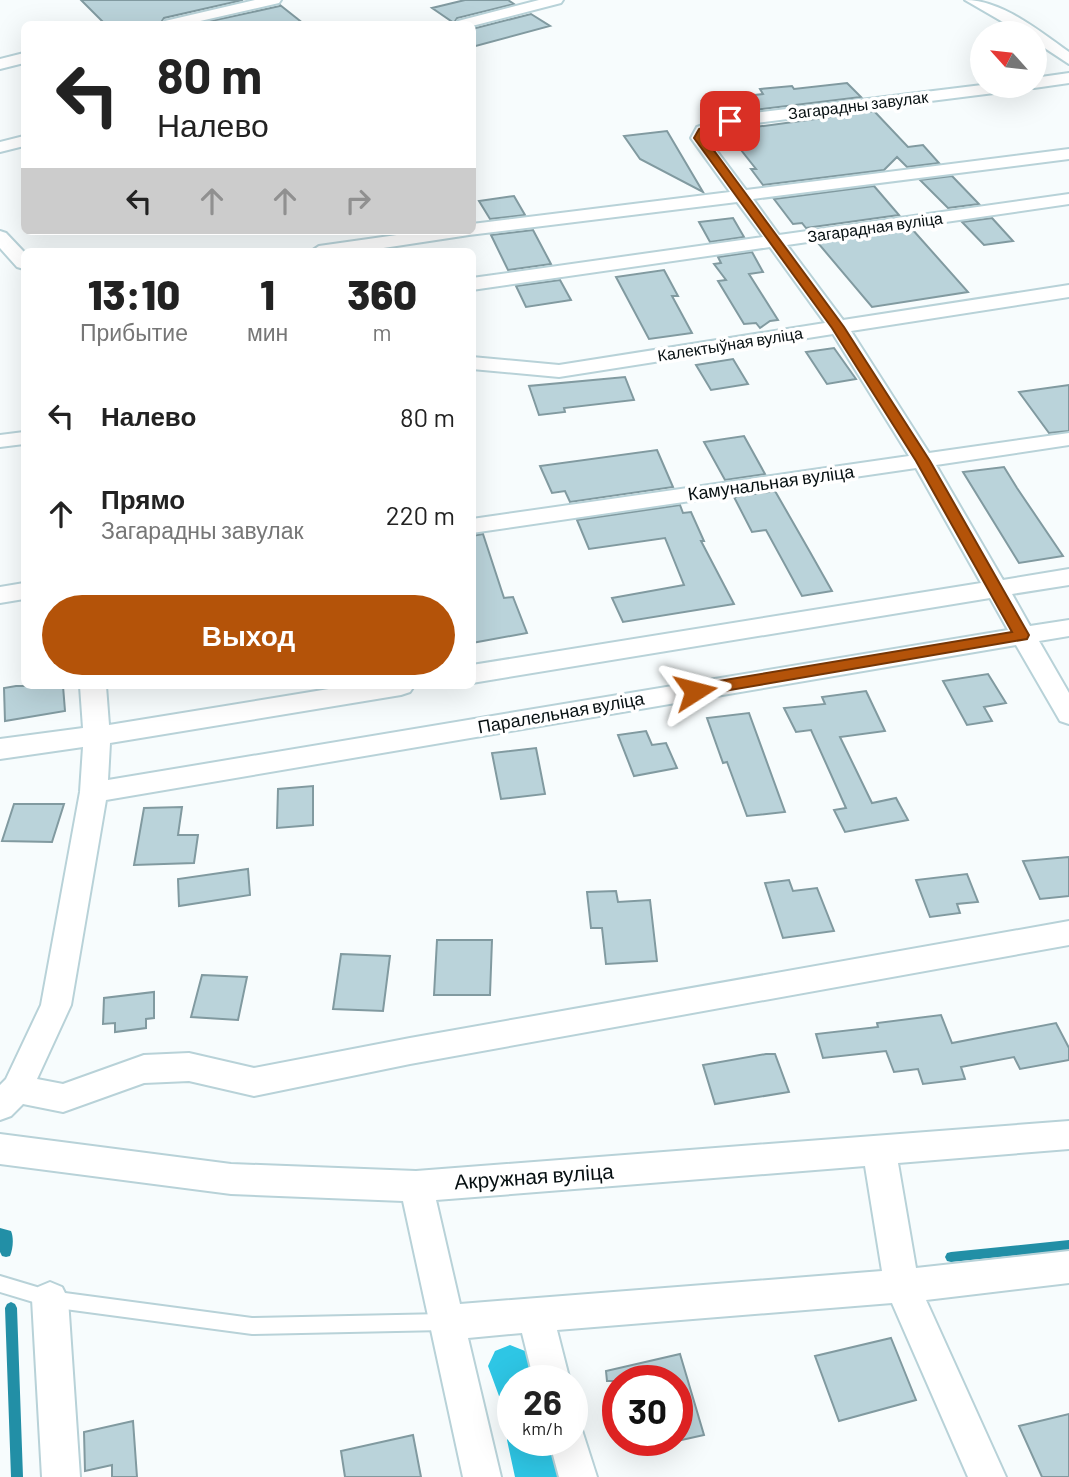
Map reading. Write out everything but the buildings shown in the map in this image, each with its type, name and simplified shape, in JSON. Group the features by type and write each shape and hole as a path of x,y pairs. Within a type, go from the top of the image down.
{"street":[{"path":"183,21 274,0"},
{"path":"475,21 556,0"},
{"path":"972,0 1010,21"},
{"path":"1047,43 1069,59"},
{"path":"0,64 21,59"},
{"path":"1047,81 1069,78"},
{"name":"Загарадны завулак","path":"741,196 699,138 703,131 730,121 970,91"},
{"path":"0,147 21,142"},
{"path":"476,229 1069,154"},
{"path":"741,196 838,327 923,461 1069,715"},
{"name":"Загарадная вуліца","path":"476,283 1069,199"},
{"path":"346,248 436,235"},
{"path":"0,237 21,260"},
{"name":"Калектыўная вуліца","path":"476,363 559,371 1069,291"},
{"path":"0,441 21,438"},
{"name":"Камунальная вуліца","path":"476,525 1069,439"},
{"path":"476,673 1069,577"},
{"path":"0,595 21,592"},
{"name":"Паралельная вуліца","path":"94,792 1069,628"},
{"path":"93,689 97,736 94,792 56,1005 9,1097 63,1098 144,1069 189,1067 254,1082 411,1051 1069,933"},
{"path":"0,749 97,736 383,689"},
{"name":"Акружная вуліца","path":"0,1149 231,1179 416,1186 1069,1135"},
{"path":"879,1151 902,1286 987,1477"},
{"path":"416,1186 482,1477"},
{"path":"447,1322 902,1286 1069,1267"},
{"path":"50,1299 61,1477"},
{"path":"535,1315 548,1365"},
{"path":"572,1456 578,1477"}],"lane":[{"path":"0,1284 50,1299 252,1326 447,1322"}],"waterway":[{"path":"0,1233 7,1235 6,1252"},
{"path":"951,1257 1069,1245"},
{"path":"11,1308 17,1477"},
{"path":"533,1456 538,1477"}],"route":[{"path":"695,691 1022,635 923,461 838,327 699,138 703,131 730,121"}]}
